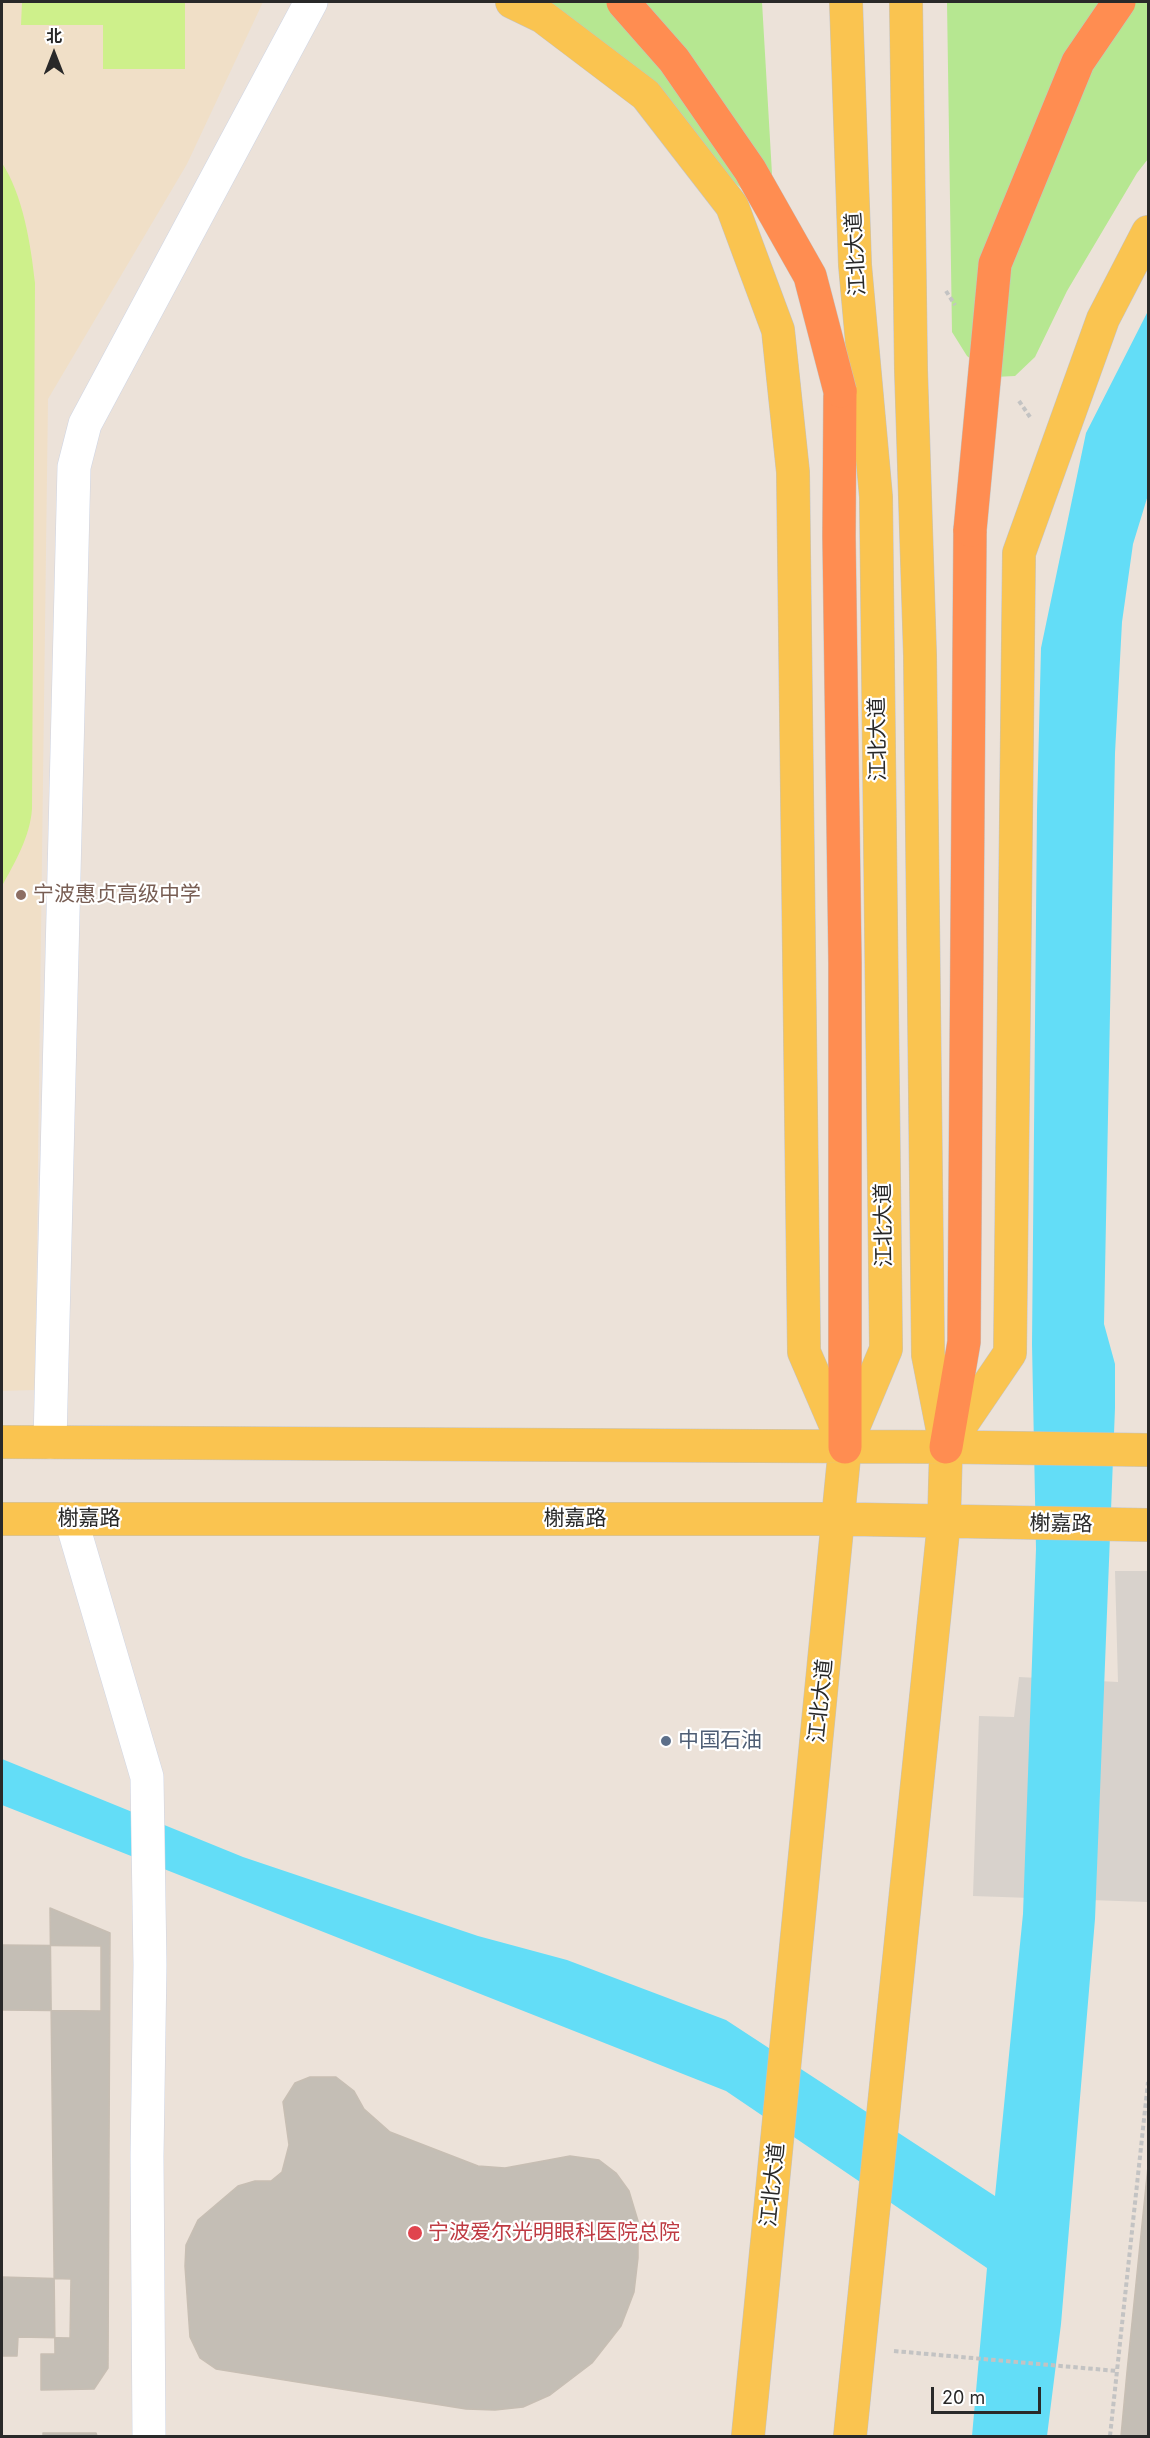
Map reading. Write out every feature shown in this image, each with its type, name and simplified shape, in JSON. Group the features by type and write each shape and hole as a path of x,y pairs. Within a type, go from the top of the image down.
{"highway":[{"path":"623,2 674,60 750,170 810,276 840,391 839,536 845,963 845,1447"},
{"path":"948,1447 964,1342 970,530 995,264 1105,2"},
{"path":"1078,62 1119,2"}],"main road":[{"path":"512,2 543,17 646,95 732,206 778,330 793,484 804,1352 845,1447"},
{"name":"江北大道","path":"748,2436 845,1447 886,1349 876,497 855,265 846,2"},
{"name":"江北大道","path":"850,2436 946,1522 948,1447 928,1355 920,655 911,382 906,2"},
{"path":"948,1447 1010,1353 1019,553 1102,319 1149,232"},
{"path":"2,1442 1149,1450"},
{"name":"榭嘉路","path":"2,1520 838,1519 1149,1525"}],"street":[{"path":"50,1442 74,467 85,424 311,2"},
{"path":"71,1519 147,1777 150,1965 147,2156 149,2436"}],"path":[{"path":"1110,2436 1115,2371 1149,2082"},
{"path":"883,2350 1115,2371"}],"shaded area":[{"name":"宁波惠贞高级中学","path":"2,2 263,2 187,164 48,399 35,1390 2,1391"},
{"path":"1115,1571 1148,1571 1148,1902 973,1896 979,1716 1014,1717 1019,1677 1118,1682"}],"green space":[{"path":"22,2 185,2 185,69 103,69 103,25 21,25"},
{"path":"542,2 762,2 772,174 764,191 745,192"},
{"path":"947,2 1148,2 1148,159 1137,173 1067,291 1035,357 1015,376 994,377 967,356 952,332"},
{"path":"2,163 21,205 35,283 32,809 25,839 2,886"}],"water":[{"path":"1148,311 1148,495 1133,544 1122,622 1115,753 1104,1324 1115,1364 1115,1408 1095,1919 1061,2324 1047,2436 972,2436 987,2268 726,2091 2,1805 2,1759 243,1857 478,1936 567,1960 726,2020 995,2196 1023,1914 1036,1549 1032,1344 1037,810 1041,648 1086,433"}],"building":[{"path":"50,1908 110,1933 108,2368 94,2389 41,2390 41,2354 55,2354"},
{"path":"2,1945 101,1946 101,2011 2,2010"},
{"name":"宁波爱尔光明眼科医院总院","path":"310,2077 336,2077 354,2091 364,2109 390,2132 478,2166 505,2168 570,2156 599,2160 616,2173 629,2191 638,2221 638,2258 634,2292 621,2326 592,2363 550,2395 523,2407 495,2410 466,2409 216,2369 200,2358 190,2337 185,2266 186,2245 198,2220 238,2186 255,2181 271,2181 282,2172 289,2145 283,2102 295,2083"},
{"path":"1148,2166 1148,2436 1121,2436 1127,2372"},
{"path":"2,2277 71,2279 70,2338 18,2337 17,2356 2,2356"},
{"path":"43,2433 96,2433 97,2436 43,2436"}],"place":[{"name":"宁波惠贞高级中学","path":"21,895"},
{"name":"中国石油","path":"666,1741"},
{"name":"宁波爱尔光明眼科医院总院","path":"415,2233"}]}
